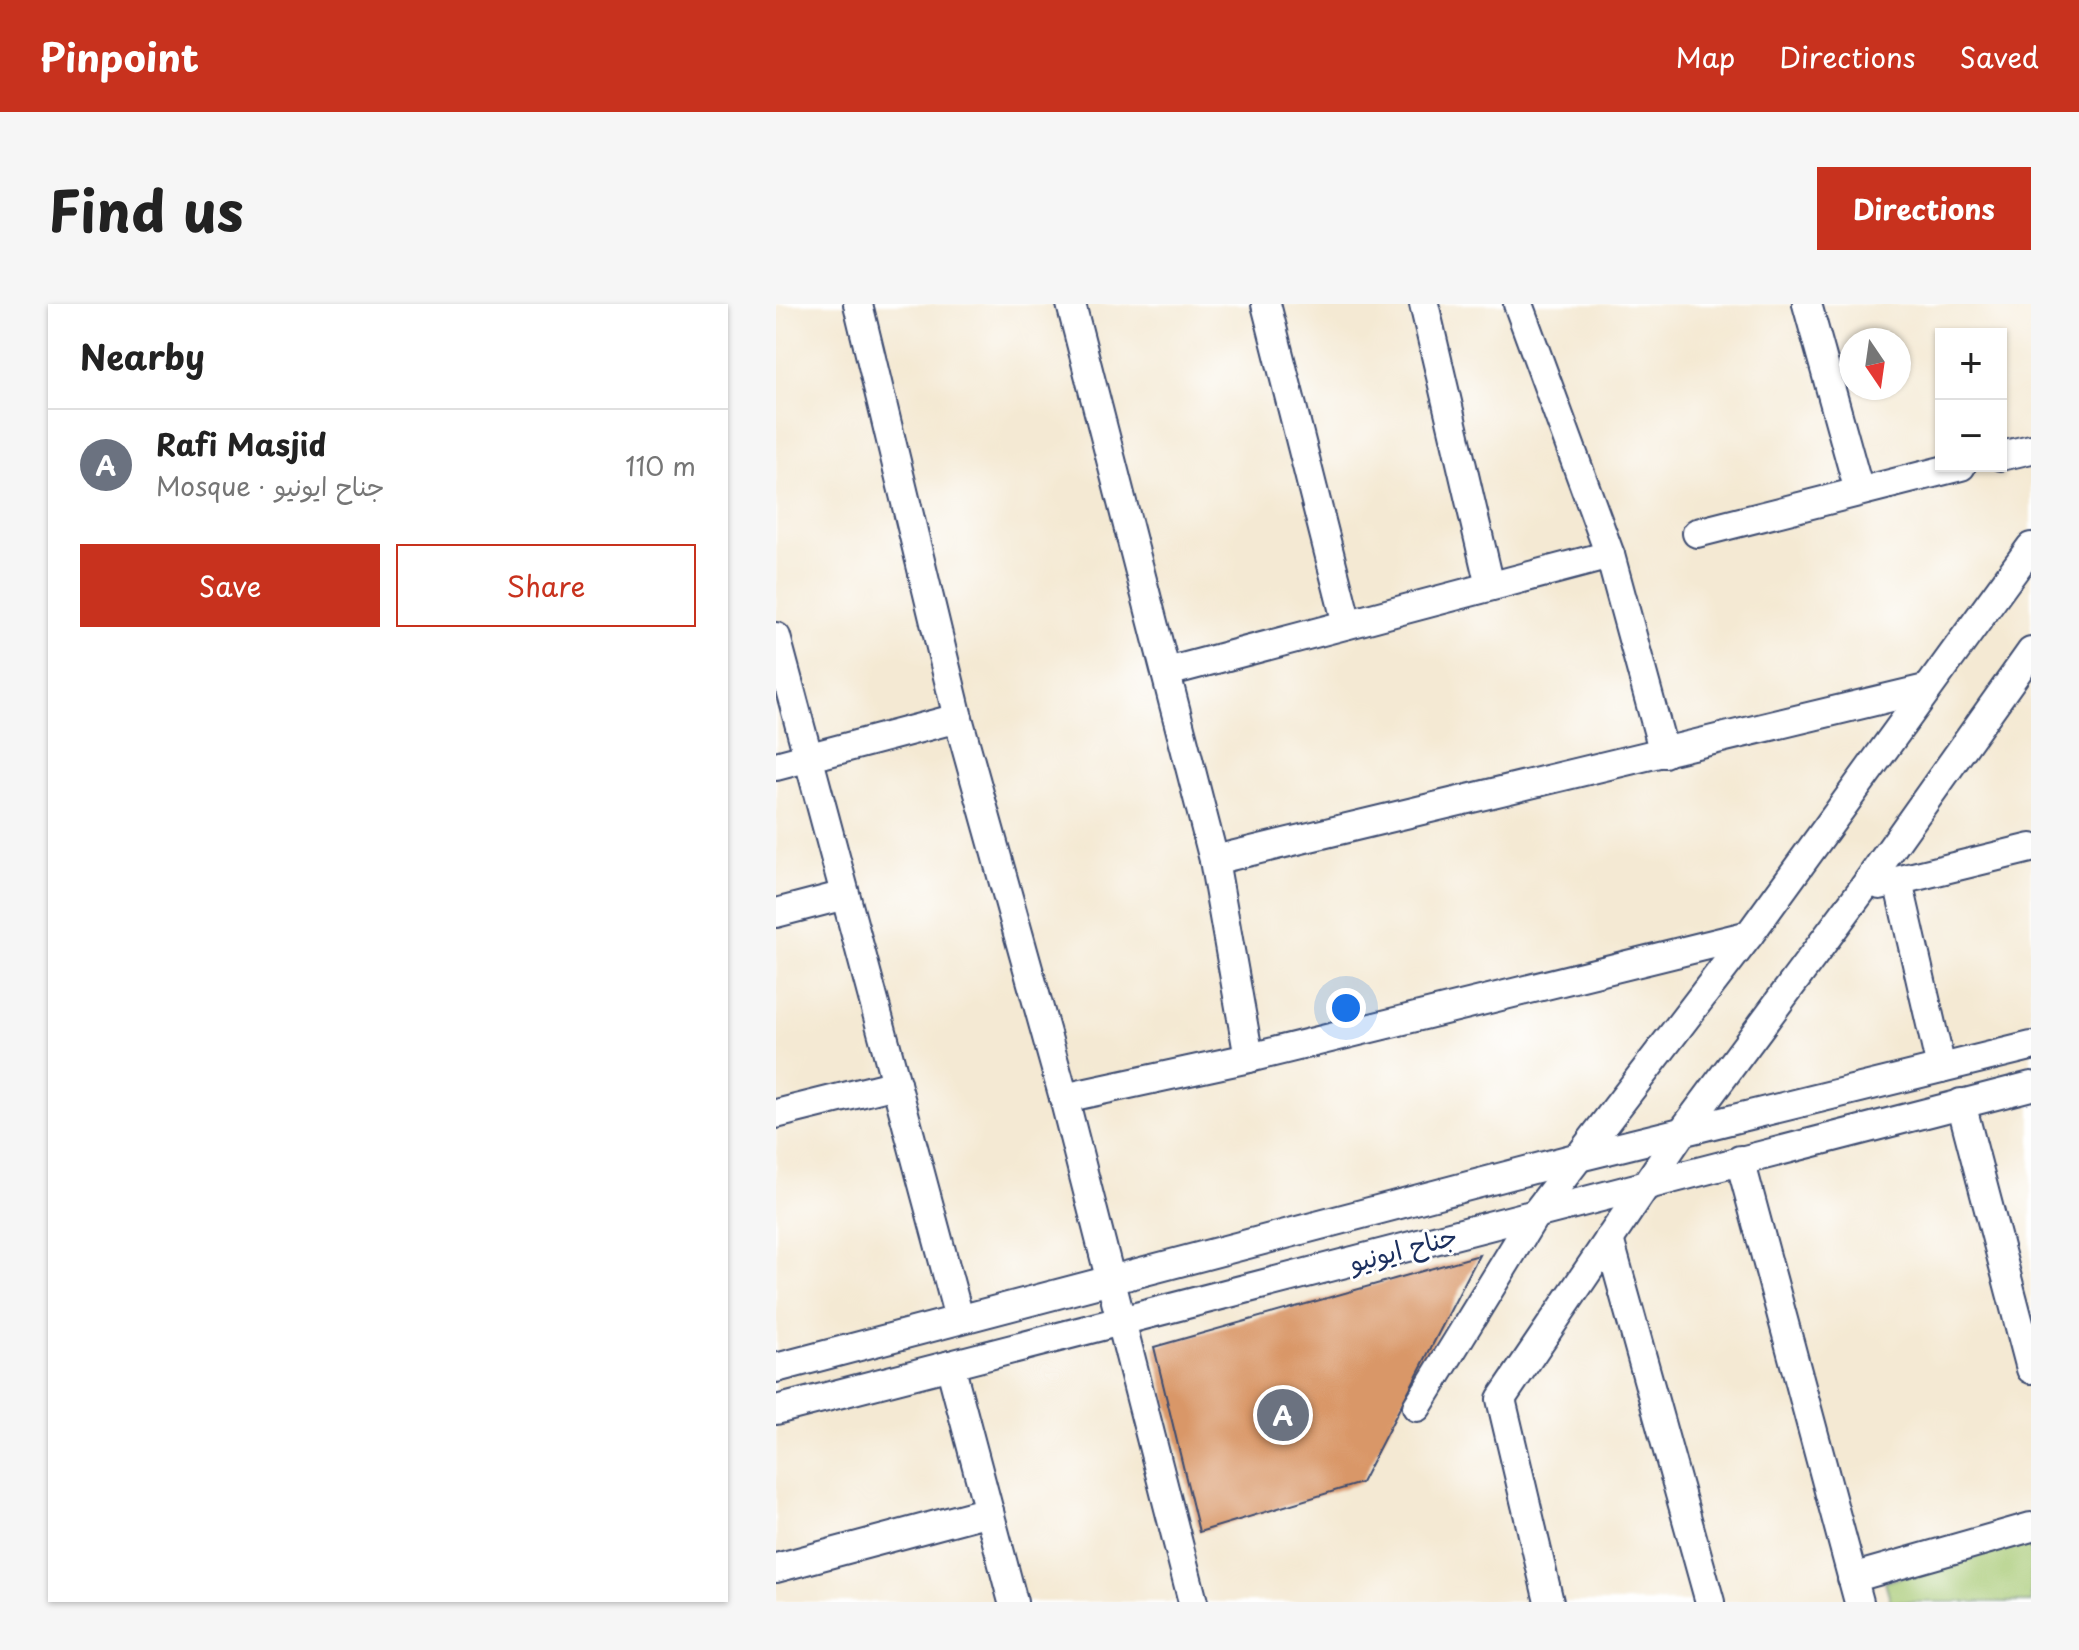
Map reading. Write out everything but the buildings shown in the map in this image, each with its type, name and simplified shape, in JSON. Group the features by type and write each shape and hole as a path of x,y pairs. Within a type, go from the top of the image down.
{"street":[{"path":"858,304 958,718 1064,1098 1193,1602"},
{"path":"1071,304 1214,860 1249,1058"},
{"path":"1266,304 1347,624"},
{"path":"1424,304 1490,586"},
{"path":"1518,304 1610,555 1664,753"},
{"path":"1807,304 1859,491"},
{"path":"2007,455 2031,449"},
{"path":"1697,533 1937,472"},
{"path":"1417,1407 1536,1213 1575,1158 1749,935 2031,547"},
{"path":"1167,672 1610,555"},
{"path":"776,637 959,1318"},
{"path":"1549,1602 1501,1399 1682,1132 1862,890 2031,652"},
{"path":"1214,860 1925,689"},
{"path":"776,766 958,718"},
{"path":"1862,890 2031,848"},
{"path":"1898,881 1941,1068"},
{"path":"776,913 845,895"},
{"path":"1064,1098 1249,1058 1749,935"},
{"name":"جناح ایونیو","path":"776,1368 1575,1158 2031,1046"},
{"path":"776,1114 896,1084"},
{"name":"جناح ایونیو","path":"776,1410 1120,1318 1182,1308 1646,1184 2031,1086"},
{"path":"1961,1103 2021,1293 2031,1369"},
{"path":"1740,1160 1856,1590 2031,1527"},
{"path":"1609,1239 1710,1602"},
{"path":"950,1365 1013,1602"},
{"path":"776,1568 989,1511"}],"green space":[{"path":"2031,1541 2031,1602 1891,1602 1885,1582"}],"place":[{"name":"Rafi Masjid","path":"1283,1415"}]}
